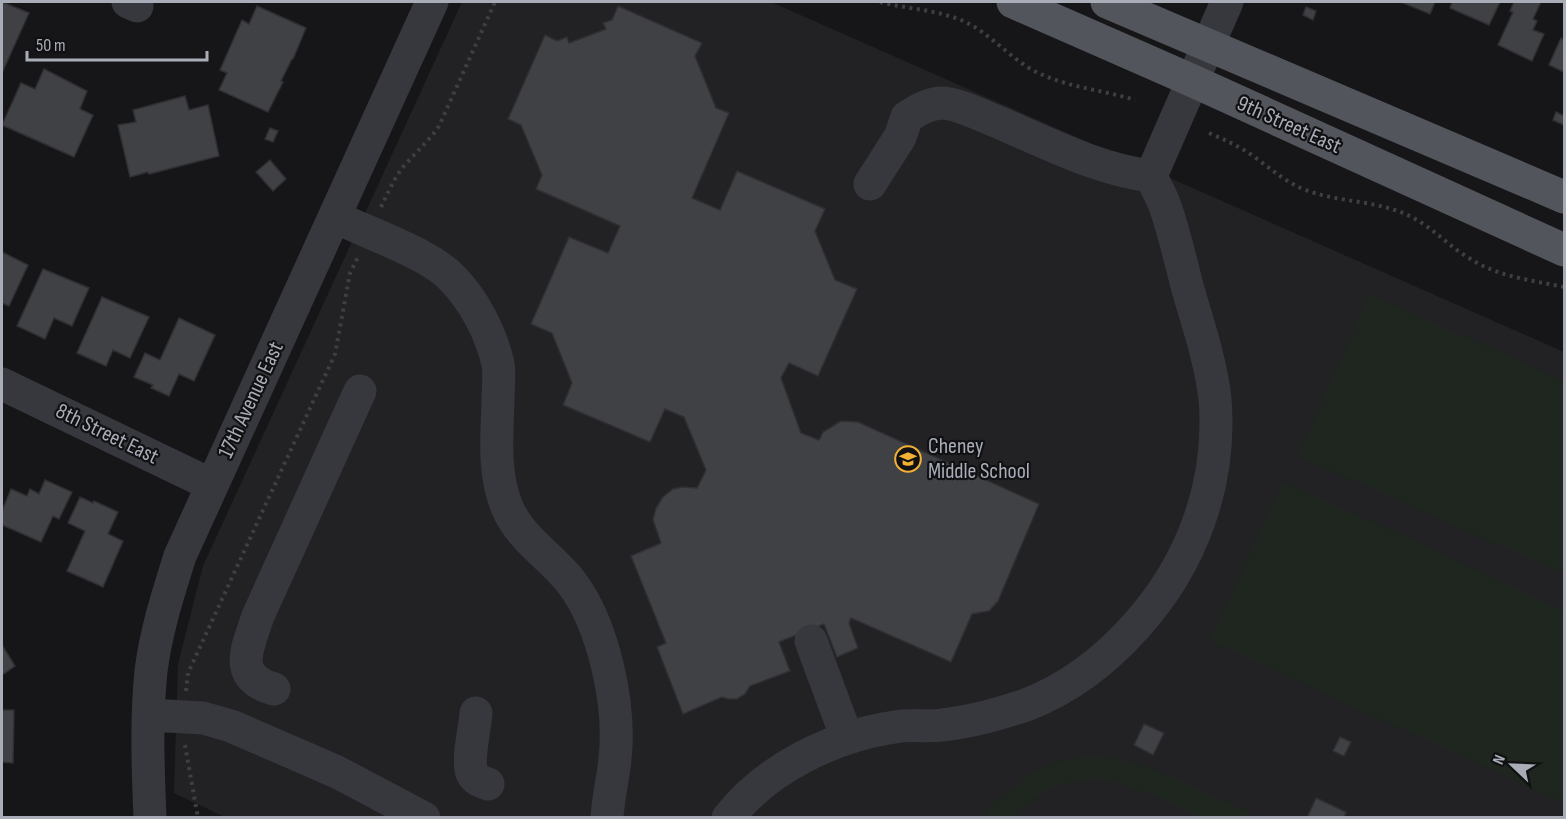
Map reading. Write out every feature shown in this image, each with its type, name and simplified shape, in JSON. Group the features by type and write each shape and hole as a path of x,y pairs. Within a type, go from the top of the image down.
{"main road":[{"name":"9th Street East","path":"1013,2 1193,81 1564,250"},
{"name":"9th Street East","path":"1107,2 1564,197"}],"street":[{"name":"17th Avenue East","path":"150,818 148,715 152,670 161,617 180,556 432,2"},
{"path":"728,818 740,802 798,758 847,738 896,726 942,725 984,717 1025,705 1056,692 1087,673 1114,650 1167,588 1191,543 1203,513 1211,479 1216,439 1215,408 1207,357 1165,206 1151,176 1227,2"},
{"path":"870,184 900,137 907,117 923,107 942,103 970,110 1098,164 1125,172 1151,176"},
{"path":"335,218 423,257 451,276 470,301 486,328 498,366 496,474 506,506 516,526 579,592 606,660 612,689 616,730 615,759 607,818"},
{"name":"8th Street East","path":"2,384 212,485"},
{"path":"274,689 260,685 249,675 246,661 249,644 262,606 360,391"},
{"path":"811,642 847,738"},
{"path":"476,713 471,760 472,773 478,781 488,784"},
{"path":"148,715 203,718 231,726 337,772 424,818"}],"path":[{"path":"376,216 399,173 439,126 495,2"},
{"path":"880,2 936,12 962,21 987,34 1030,68 1053,79 1135,100"},
{"path":"1209,133 1233,143 1277,175 1303,188 1327,196 1371,202 1417,220 1469,259 1492,271 1518,279 1564,286"},
{"path":"185,695 188,673 335,354 350,273 361,250"},
{"path":"185,742 198,818"}],"shaded area":[{"name":"Cheney Middle School","path":"462,2 771,2 1564,352 1564,817 227,818 174,793 178,664 203,566"},
{"path":"1370,294 1564,381 1564,574 1298,456"},
{"path":"1283,481 1564,610 1564,803 1210,641"},
{"path":"1099,756 1119,759 1160,772 1259,817 1203,818 1119,783 1083,780 1065,783 1048,790 1012,817 981,817 1019,782 1033,773 1064,761"}],"building":[{"path":"2,2 29,13 2,73"},
{"path":"1401,2 1435,2 1430,14"},
{"path":"1452,2 1500,2 1489,25 1450,8"},
{"path":"1514,2 1541,2 1533,19 1537,21 1533,30 1544,34 1532,61 1498,45 1513,12 1510,11"},
{"path":"257,6 306,28 268,112 219,90 227,73 220,70 242,20 249,24"},
{"path":"618,6 702,43 695,56 716,108 729,113 692,198 720,210 737,171 825,209 815,231 835,280 857,289 818,376 789,363 781,378 801,433 819,440 823,432 841,421 858,422 1039,504 998,601 989,611 972,614 951,662 851,618 849,623 858,648 837,657 824,624 779,642 790,671 750,686 745,694 737,699 722,697 683,714 657,647 666,643 631,556 661,543 653,520 656,508 663,497 673,489 697,488 706,470 684,417 665,409 650,442 563,405 572,383 552,333 531,324 569,237 608,253 620,226 536,189 542,175 521,125 508,119 545,35 557,41 567,37 569,43 606,29 603,23 612,20"},
{"path":"1306,7 1316,11 1313,20 1303,15"},
{"path":"1561,38 1564,40 1564,72 1549,65"},
{"path":"44,69 87,91 80,109 93,115 74,157 2,125 21,83 35,89"},
{"path":"185,96 189,110 208,105 219,156 130,177 118,125 136,122 133,110"},
{"path":"1556,112 1564,116 1564,125 1553,120"},
{"path":"270,128 278,131 273,142 265,139"},
{"path":"270,160 286,179 273,191 256,172"},
{"path":"2,252 28,265 9,306 2,303"},
{"path":"43,269 89,288 72,326 54,318 45,339 17,326"},
{"path":"102,297 149,317 130,358 113,350 106,366 77,353"},
{"path":"179,318 215,335 194,381 179,374 169,396 151,388 153,385 134,377 145,353 160,360"},
{"path":"45,480 72,492 59,519 53,516 41,542 2,525 2,511 11,489 27,496 30,489 39,494"},
{"path":"80,497 118,512 108,534 123,541 103,587 67,571 85,531 68,523"},
{"path":"2,645 15,666 2,675"},
{"path":"2,710 14,710 13,763 2,762"},
{"path":"1144,724 1164,733 1153,755 1134,745"},
{"path":"1340,737 1351,742 1344,756 1333,751"},
{"path":"1316,798 1346,812 1344,818 1307,818"}],"place":[{"name":"Cheney Middle School","path":"908,459"}]}
